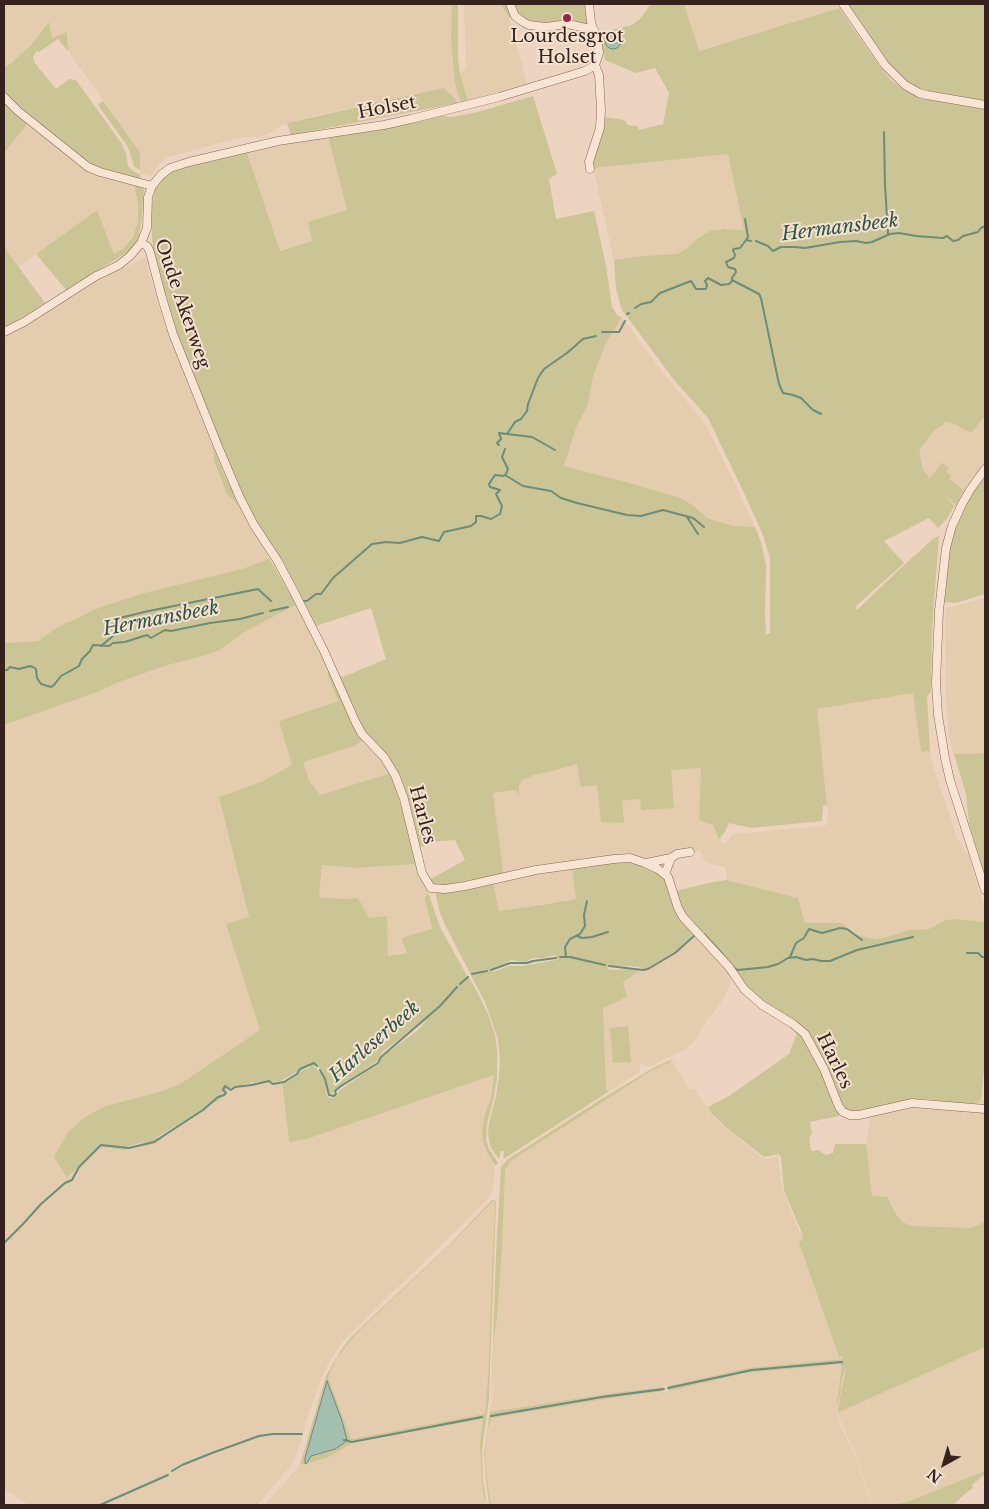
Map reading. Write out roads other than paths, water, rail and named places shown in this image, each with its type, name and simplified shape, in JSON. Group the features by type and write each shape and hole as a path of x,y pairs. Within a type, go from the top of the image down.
{"street":[{"path":"510,4 515,16 529,25 546,27 568,24 594,30"},
{"path":"588,4 599,49 595,65 599,75 601,110 598,138 589,162 590,168"},
{"path":"843,4 885,65 905,85 927,96 985,105"},
{"name":"Holset","path":"152,186 170,168 189,162 278,142 384,125 420,117 524,90 585,71 595,65"},
{"path":"4,98 88,167 152,186"},
{"name":"Oude Akerweg","path":"152,186 148,197 147,228 141,243 147,246 150,252 170,326 221,455 250,517 277,560"},
{"path":"4,332 96,276 119,265 141,243"},
{"path":"985,469 962,504 952,526 946,548 939,612 936,684 938,721 950,780 985,890"},
{"name":"Harles","path":"277,560 324,651 356,723 362,734 384,757 394,775 404,800 422,873 431,888 465,886 530,871 614,858 630,858 645,863 665,874 683,917 725,963 740,985 762,1005 793,1024 805,1034 824,1069 843,1112 850,1115 859,1115 912,1103 985,1109"},
{"name":"Harles","path":"645,863 690,852"},
{"path":"665,874 671,858"}],"waterway":[{"path":"884,132 888,234"},
{"path":"745,219 748,237 746,240"},
{"name":"Hermansbeek","path":"756,241 768,246 773,251 781,247 805,248 856,241 866,243 890,234 899,233 943,238 947,236 953,241 978,232 985,226"},
{"name":"Hermansbeek","path":"635,308 641,304 651,302 660,293 691,281 696,289 706,289 705,281 708,278 721,285 729,284 736,272 735,269 728,267 726,262 734,258 734,249 740,248 746,240 751,241"},
{"path":"732,280 759,294 761,298 779,384 783,393 801,398 813,410 821,414"},
{"name":"Hermansbeek","path":"602,332 619,332 625,321"},
{"name":"Hermansbeek","path":"499,445 497,443 501,439 499,433 507,434 515,422 521,419 527,411 538,378 544,369 583,339 596,336"},
{"path":"507,434 532,437 555,450"},
{"name":"Hermansbeek","path":"303,601 307,601 316,594 321,594 333,578 372,544 400,543 422,537 439,541 444,532 471,526 476,522 476,516 491,519 500,514 502,506 496,494 500,490 490,487 489,484 495,475 503,476 506,474 508,469 502,457 505,449"},
{"path":"505,475 523,486 551,491 561,498 577,503 627,515 641,516 663,510 693,518 704,527"},
{"path":"687,517 698,534"},
{"path":"118,622 120,618 144,612 258,589 271,601"},
{"name":"Hermansbeek","path":"270,611 288,607"},
{"name":"Hermansbeek","path":"4,670 10,667 19,669 33,667 36,669 37,678 41,684 51,687 61,676 79,666 93,645 109,646 113,643 125,642 147,635 151,638 165,630 171,631 263,613"},
{"path":"101,646 113,636"},
{"path":"566,957 565,947 570,939 580,934 585,926 584,915 587,901"},
{"path":"790,957 796,943 804,938 809,929 822,933 840,928 847,929 862,940"},
{"path":"577,936 582,938 592,937 608,932"},
{"name":"Harleserbeek","path":"704,934 738,970 768,967 788,958 796,957 806,960 830,961 857,950 913,937"},
{"name":"Harleserbeek","path":"609,966 648,969 675,953 694,936"},
{"name":"Harleserbeek","path":"967,953 978,953 985,957"},
{"name":"Harleserbeek","path":"560,957 570,957 605,965"},
{"name":"Harleserbeek","path":"491,970 510,963 527,963 556,958"},
{"name":"Harleserbeek","path":"472,974 487,971"},
{"name":"Harleserbeek","path":"460,984 468,977"},
{"name":"Harleserbeek","path":"320,1070 325,1079 329,1095 334,1096 336,1094 335,1091 341,1086 378,1063 381,1057 440,1006 457,987"},
{"name":"Harleserbeek","path":"4,1243 41,1204 65,1183 72,1180 79,1167 101,1145 129,1148 154,1142 203,1110 218,1097 224,1095 226,1093 223,1090 225,1086 231,1090 235,1087 269,1081 273,1084 284,1082 297,1074 300,1069 314,1063 317,1066"},
{"path":"668,1388 752,1370 842,1362"},
{"path":"491,1416 602,1397 664,1389"},
{"path":"344,1440 352,1442 482,1417"},
{"path":"172,1471 182,1465 259,1436 302,1434"},
{"path":"100,1505 168,1475"}],"place":[{"name":"Lourdesgrot Holset","path":"567,18"}]}
